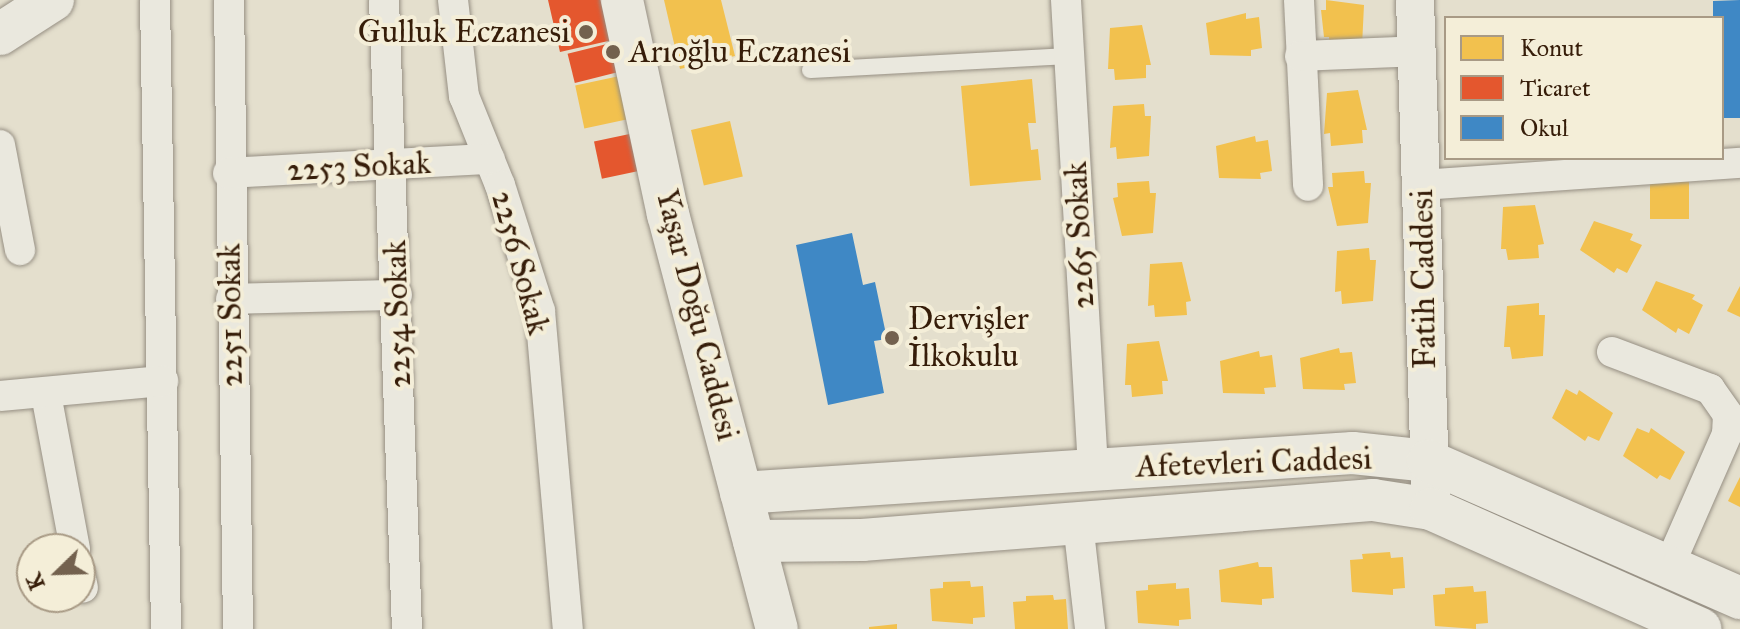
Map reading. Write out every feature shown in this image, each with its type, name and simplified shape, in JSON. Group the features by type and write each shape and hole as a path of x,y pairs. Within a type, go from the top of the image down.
{"main road":[{"path":"0,34 53,0"},
{"name":"Yaşar Doğu Caddesi","path":"622,0 668,214 777,629"},
{"name":"Afetevleri Caddesi","path":"741,493 1353,453 1428,461 1740,598"},
{"name":"Afetevleri Caddesi","path":"754,541 862,540 1373,500 1431,509 1701,629"}],"street":[{"path":"155,0 166,629"},
{"name":"2251 Sokak","path":"229,0 228,173 238,629"},
{"name":"2254 Sokak","path":"384,0 407,629"},
{"name":"2256 Sokak","path":"453,0 464,96 490,159 540,311 568,629"},
{"name":"2265 Sokak","path":"1066,0 1093,470"},
{"path":"1299,0 1308,186"},
{"name":"Fatih Caddesi","path":"1415,0 1431,509"},
{"path":"1300,56 1419,51"},
{"path":"0,145 20,250"},
{"name":"2253 Sokak","path":"228,173 490,159"},
{"path":"1422,185 1740,163"},
{"path":"231,299 397,295"},
{"path":"1612,352 1710,389 1728,415 1724,442 1669,566"},
{"path":"0,396 163,381"},
{"path":"46,394 72,533"},
{"path":"1078,523 1090,629"}],"lane":[{"path":"810,70 1070,56"}],"building: Konut":[{"path":"664,0 721,0 735,56 680,69"},
{"path":"1326,0 1364,5 1362,46 1330,48 1329,37 1324,37 1321,10 1326,10"},
{"path":"1246,13 1246,19 1259,17 1262,48 1251,50 1251,56 1210,55 1206,23"},
{"path":"1142,25 1151,65 1146,65 1146,78 1115,80 1114,69 1108,69 1110,28"},
{"path":"629,74 638,117 584,128 575,85"},
{"path":"1032,79 1036,123 1028,123 1031,150 1038,149 1041,180 970,186 961,86"},
{"path":"1358,90 1367,130 1362,130 1363,143 1331,146 1330,133 1324,134 1327,93"},
{"path":"1144,104 1145,116 1151,116 1149,156 1117,159 1116,147 1110,148 1113,106"},
{"path":"730,121 743,177 704,186 691,130"},
{"path":"1255,136 1256,142 1268,140 1272,171 1260,173 1261,179 1219,178 1216,146"},
{"path":"1364,171 1365,183 1371,183 1368,223 1337,226 1328,187 1333,187 1332,173"},
{"path":"1149,181 1150,193 1156,193 1153,233 1122,236 1113,198 1118,197 1117,183"},
{"path":"1650,181 1689,181 1689,219 1650,219"},
{"path":"1535,205 1544,244 1538,245 1539,258 1508,260 1506,249 1501,249 1503,207"},
{"path":"1594,221 1633,234 1630,240 1642,245 1627,273 1617,268 1614,273 1580,250"},
{"path":"1369,248 1370,260 1376,260 1373,301 1342,304 1341,291 1335,292 1337,251"},
{"path":"1182,262 1191,301 1186,302 1187,315 1155,317 1154,305 1148,306 1150,264"},
{"path":"1656,281 1695,295 1692,299 1703,305 1689,334 1678,328 1676,333 1642,310"},
{"path":"1740,286 1740,317 1727,311"},
{"path":"1539,303 1539,315 1545,315 1543,356 1512,359 1510,347 1504,347 1507,306"},
{"path":"1159,341 1168,381 1162,381 1163,394 1132,397 1131,385 1125,385 1127,344"},
{"path":"1339,348 1340,353 1352,352 1356,383 1344,384 1345,390 1303,389 1300,358"},
{"path":"1259,351 1260,357 1272,355 1276,387 1264,388 1265,394 1223,393 1220,361"},
{"path":"1566,389 1577,395 1579,390 1613,413 1599,441 1588,436 1585,441 1552,418"},
{"path":"1637,428 1649,433 1651,428 1685,452 1670,480 1660,475 1657,479 1623,456"},
{"path":"1740,477 1740,507 1728,501"},
{"path":"1390,552 1391,558 1403,557 1405,588 1393,589 1393,595 1352,592 1350,560 1363,559 1362,554"},
{"path":"1258,562 1259,567 1272,567 1274,598 1262,599 1262,605 1221,602 1219,570"},
{"path":"970,581 971,587 983,586 985,617 973,618 973,624 932,621 930,589 943,588 943,582"},
{"path":"1176,583 1176,589 1189,588 1191,619 1179,620 1179,626 1138,623 1136,591 1148,590 1148,585"},
{"path":"1473,586 1474,592 1486,591 1488,623 1476,624 1476,629 1435,626 1433,595 1445,594 1445,588"},
{"path":"1053,595 1054,600 1066,599 1068,629 1015,629 1013,602 1026,601 1026,596"},
{"path":"897,624 897,629 869,629 869,627"}],"building: Ticaret":[{"path":"548,0 608,0 617,39 560,52"},
{"path":"619,41 626,70 575,83 568,54"},
{"path":"639,132 647,169 602,179 594,142"}],"building: Okul":[{"path":"1740,0 1740,118 1724,118 1724,16 1713,16 1713,1"},
{"path":"852,233 863,285 875,282 887,339 874,341 884,393 828,405 796,245"}],"place":[{"name":"Gulluk Eczanesi","path":"586,32"},
{"name":"Arıoğlu Eczanesi","path":"613,52"},
{"name":"Dervişler İlkokulu","path":"892,338"}]}
